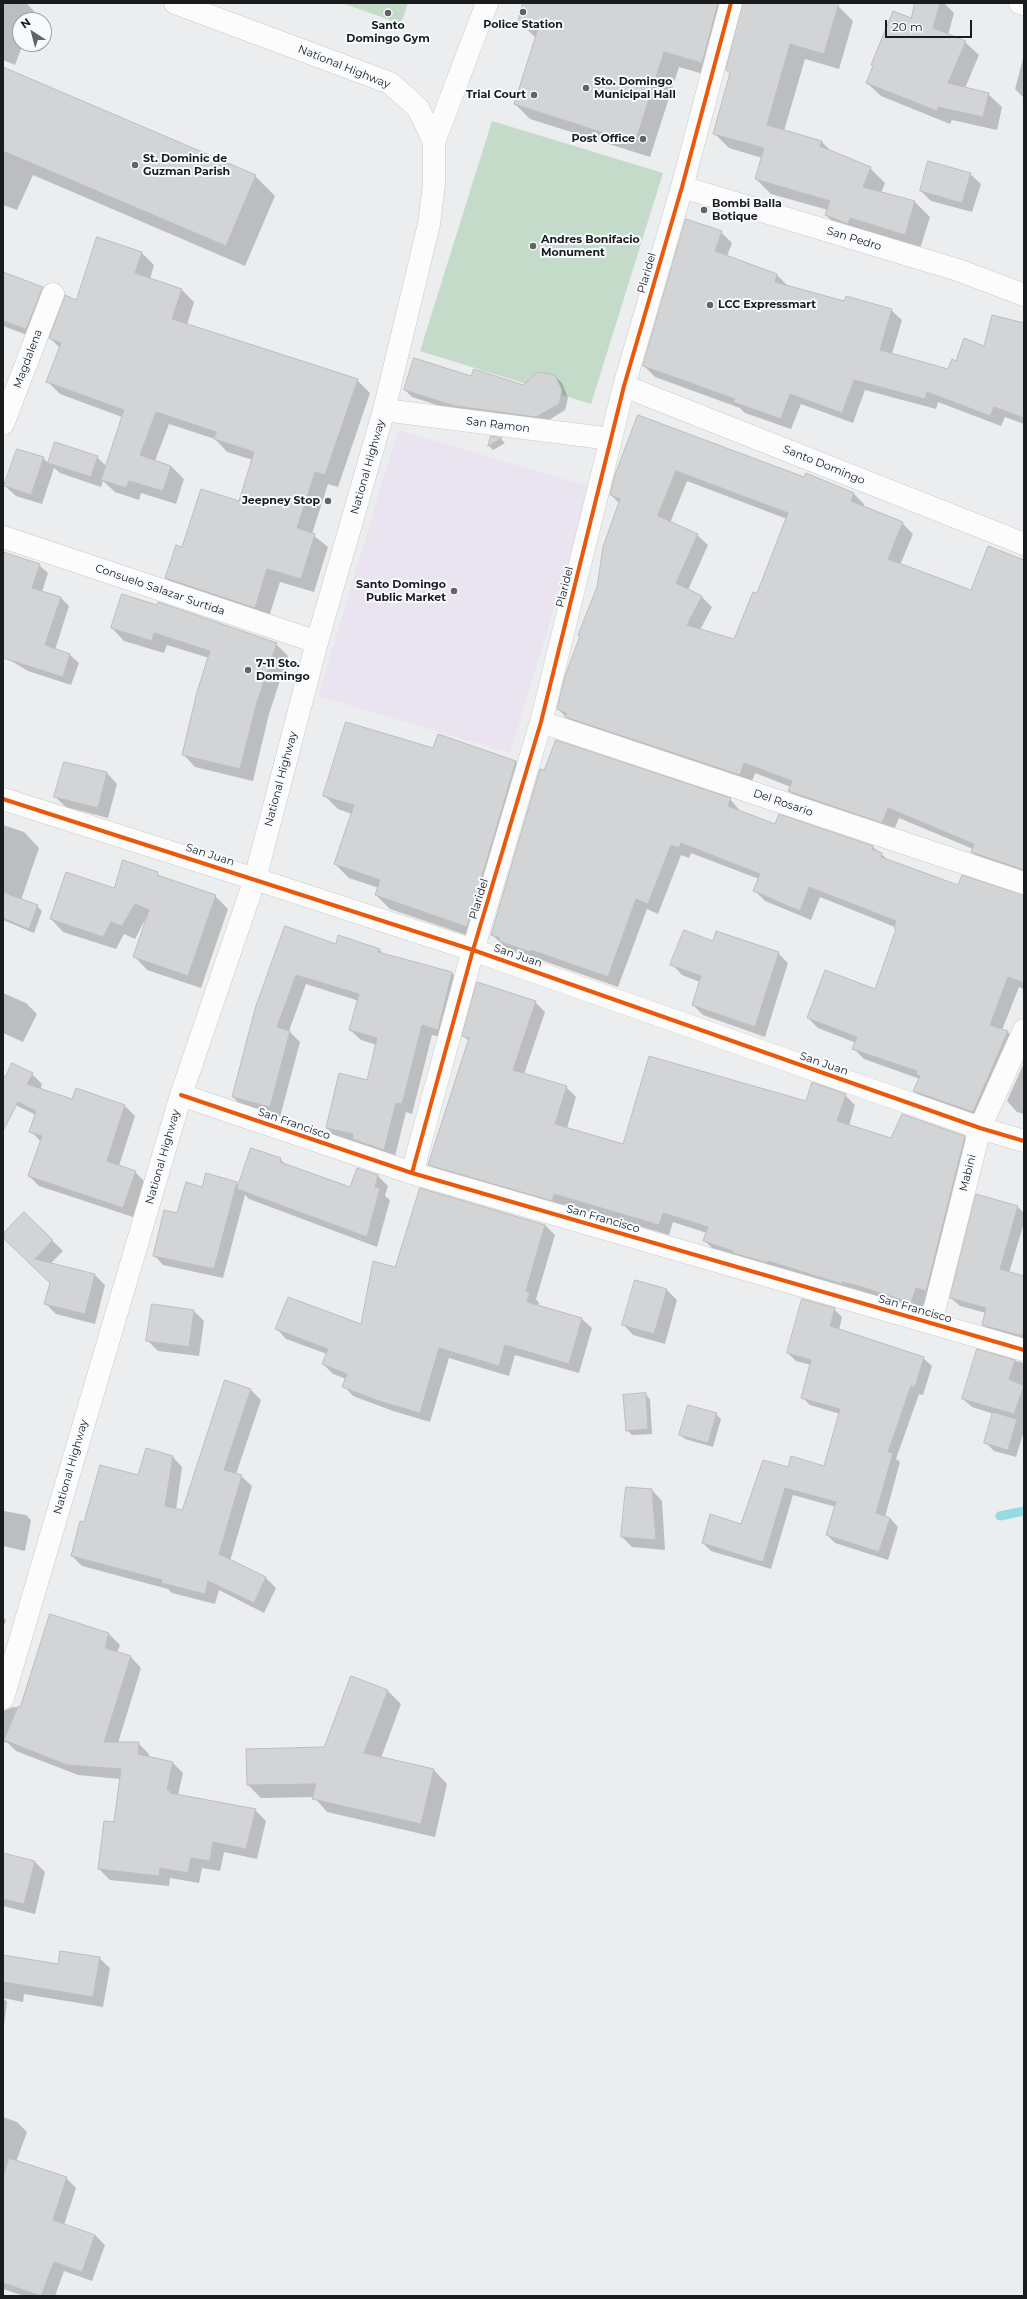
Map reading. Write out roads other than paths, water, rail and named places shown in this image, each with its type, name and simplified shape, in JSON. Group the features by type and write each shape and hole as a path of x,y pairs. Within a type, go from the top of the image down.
{"street":[{"path":"434,142 487,3"},
{"name":"Plaridel","path":"412,1173 473,950 541,722 624,386 682,187 731,3"},
{"path":"1020,3 1024,4"},
{"name":"National Highway","path":"3,1698 181,1095 255,879 317,642 384,410 429,224 434,184 434,142 418,108 390,83 184,4"},
{"name":"San Pedro","path":"682,187 958,270 1024,295"},
{"name":"Magdalena","path":"3,424 53,294"},
{"name":"Santo Domingo","path":"624,386 1024,544"},
{"name":"San Ramon","path":"384,410 611,439"},
{"name":"Consuelo Salazar Surtida","path":"3,537 317,642"},
{"name":"Del Rosario","path":"541,722 1024,884"},
{"name":"San Juan","path":"3,799 473,950 980,1128 1024,1141"},
{"name":"Mabini","path":"931,1323 980,1128 1024,1030"},
{"name":"San Francisco","path":"181,1095 412,1173 1024,1350"}],"waterway":[{"path":"1000,1516 1024,1511"}],"place":[{"name":"Police Station","path":"523,12"},
{"name":"Santo Domingo Gym","path":"388,13"},
{"name":"Sto. Domingo Municipal Hall","path":"586,88"},
{"name":"Trial Court","path":"534,95"},
{"name":"Post Office","path":"643,139"},
{"name":"St. Dominic de Guzman Parish","path":"135,165"},
{"name":"Bombi Balla Botique","path":"704,210"},
{"name":"Andres Bonifacio Monument","path":"533,246"},
{"name":"LCC Expressmart","path":"710,305"},
{"name":"Jeepney Stop","path":"328,501"},
{"name":"Santo Domingo Public Market","path":"454,591"},
{"name":"7-11 Sto. Domingo","path":"248,670"}]}
